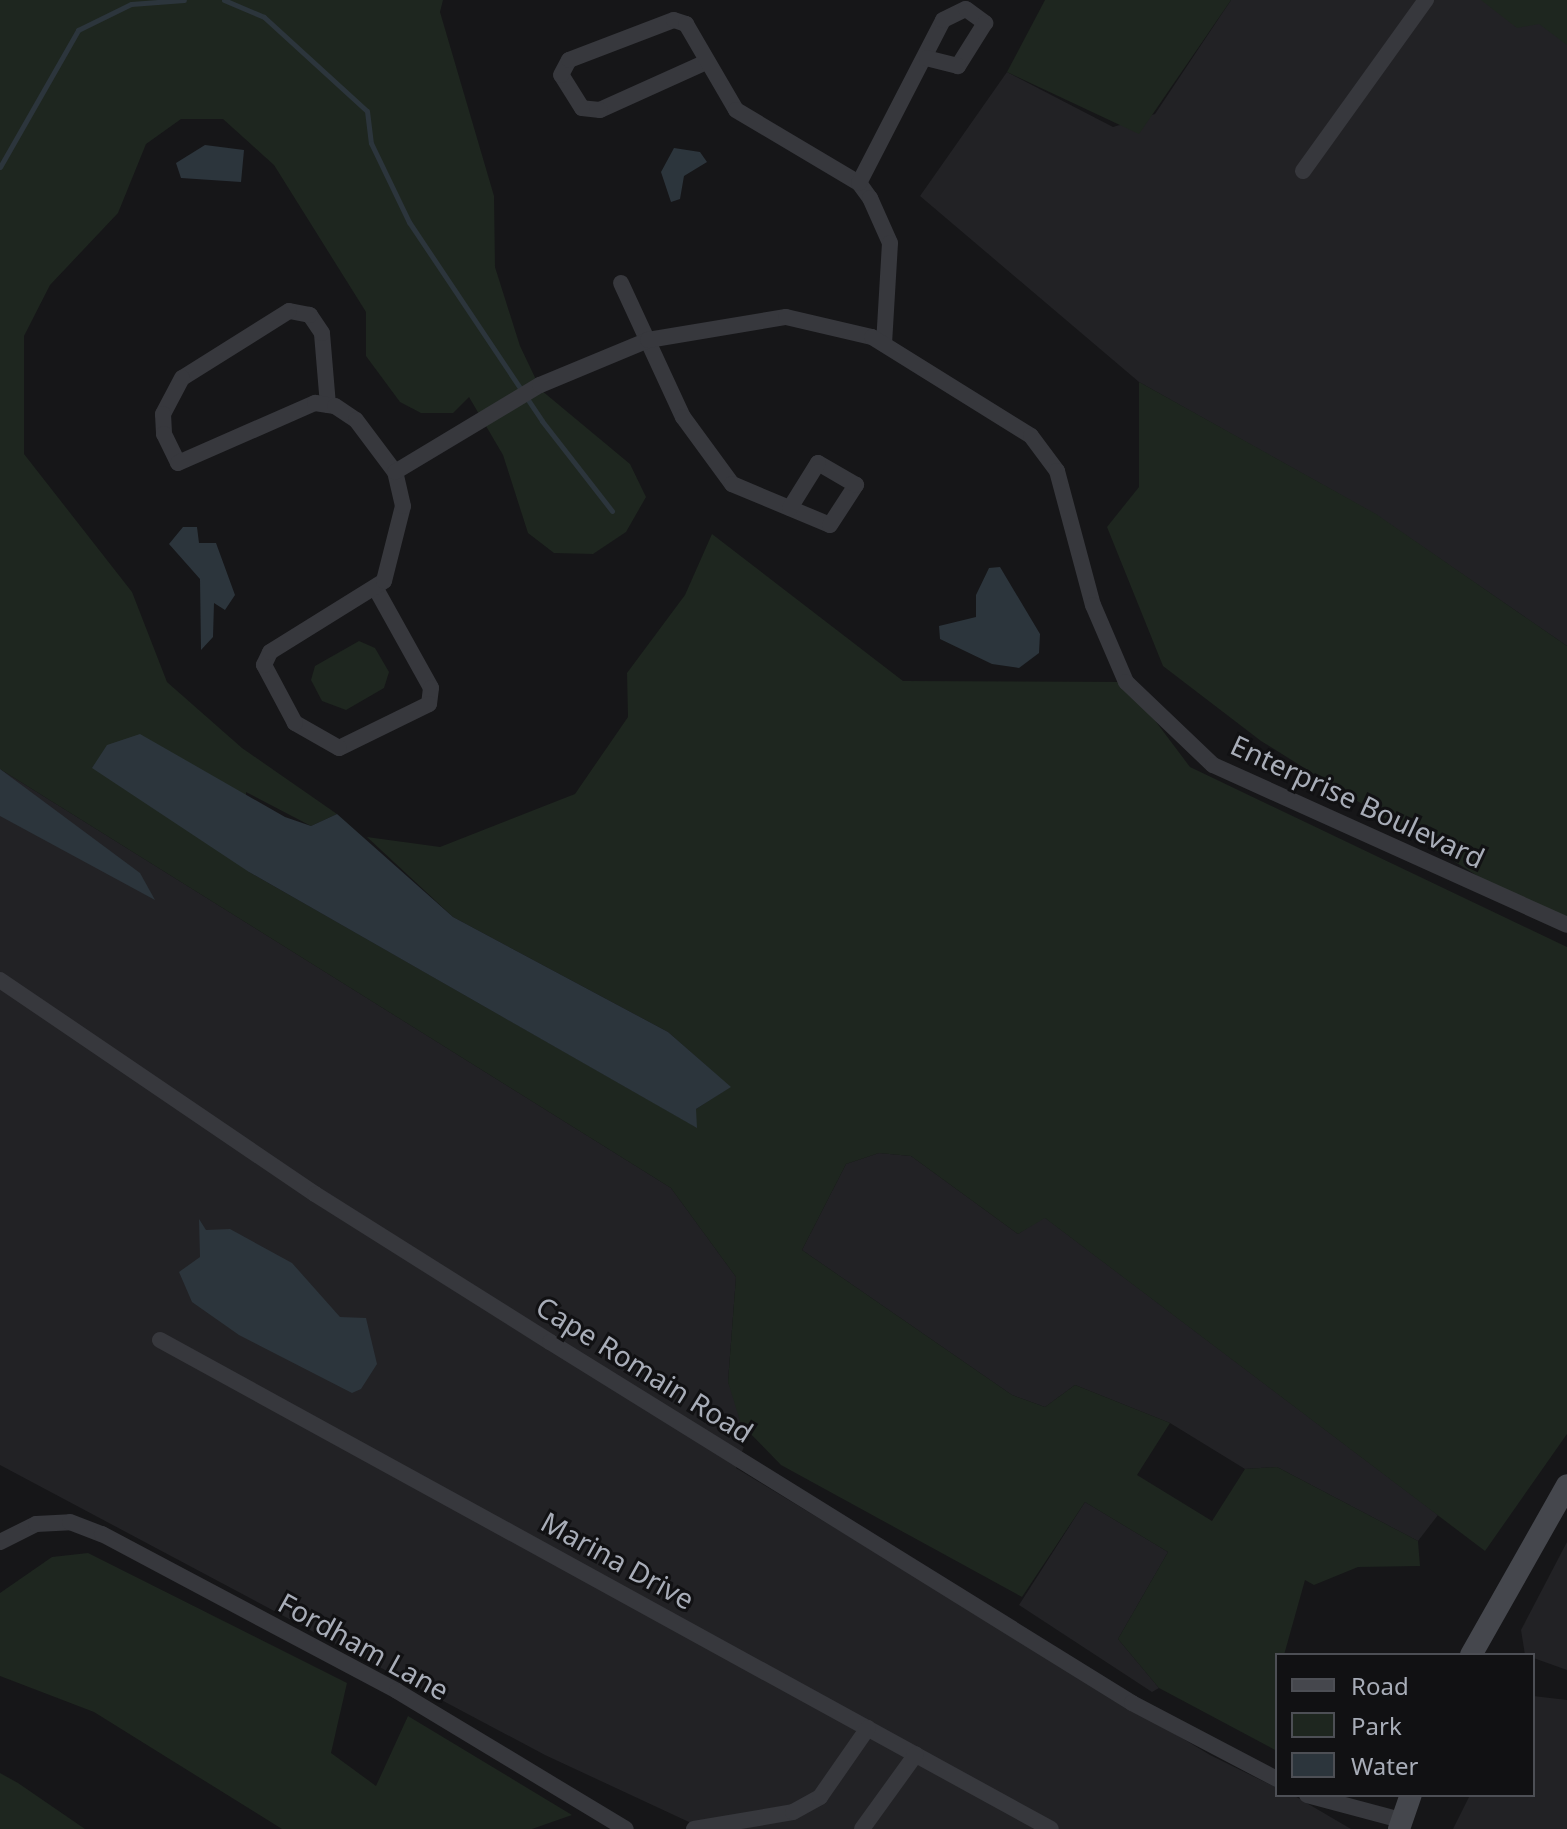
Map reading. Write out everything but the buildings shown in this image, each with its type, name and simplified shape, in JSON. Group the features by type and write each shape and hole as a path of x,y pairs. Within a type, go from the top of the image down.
{"main road":[{"path":"1472,1653 1567,1485"},
{"path":"1400,1825 1410,1797"}],"street":[{"path":"1303,171 1426,0"},
{"path":"704,63 600,110 582,108 561,75 569,60 674,20 686,24 704,63 736,110 769,136 859,183 890,243 884,344"},
{"path":"859,183 927,58"},
{"path":"621,283 683,417 732,484 790,508"},
{"path":"328,405 322,333 310,315 289,311 182,378 163,414 164,434 178,463 315,403 328,405 356,420 395,472 403,506 376,589 270,652 264,665 295,723 339,748 429,704 431,688 376,589"},
{"name":"Enterprise Boulevard","path":"395,472 426,458 540,385 648,340 786,317 884,344 1031,436 1057,471 1093,605 1126,682 1213,765 1567,925"},
{"name":"Cape Romain Road","path":"0,980 315,1194 550,1342 1132,1703 1275,1778"},
{"name":"Marina Drive","path":"160,1340 1051,1829"},
{"name":"Fordham Lane","path":"0,1542 36,1524 70,1522 397,1691 626,1829"},
{"path":"694,1829 793,1812 820,1797 868,1728"},
{"path":"862,1829 916,1754"},
{"path":"1313,1797 1400,1825"}],"shaded area":[{"path":"1231,0 1567,0 1567,646 1375,514 1139,382 920,196 1007,72 1113,127 1155,114"},
{"path":"0,769 671,1188 736,1277 728,1382 749,1433 736,1468 1210,1755 1275,1787 1275,1797 1296,1797 1351,1829 704,1829 545,1755 0,1465"},
{"path":"879,1153 911,1156 1018,1234 1044,1217 1438,1515 1418,1541 1277,1467 1245,1469 1170,1423 1075,1385 1045,1407 1012,1395 802,1250 846,1164"},
{"path":"1085,1502 1168,1552 1118,1639 1159,1688 1152,1692 1019,1605"},
{"path":"1567,1542 1567,1670 1535,1659 1535,1653 1525,1653 1521,1630"},
{"path":"1535,1696 1567,1700 1567,1829 1453,1829 1469,1797 1535,1797"}],"green space":[{"path":"0,0 443,0 440,12 494,196 495,267 520,346 541,390 630,464 646,497 626,532 593,554 554,553 528,533 503,455 469,397 453,413 421,413 400,402 366,356 366,312 274,165 223,119 181,119 146,144 118,213 50,285 24,336 24,454 132,592 167,682 242,748 337,814 311,826 246,792 249,872 696,1127 696,1109 730,1087 668,1032 453,917 367,837 440,847 575,794 628,717 627,673 685,595 712,534 903,681 1126,682 1190,767 1567,947 1567,1434 1485,1551 1045,1218 1018,1234 911,1156 879,1153 846,1164 802,1250 1012,1395 1045,1407 1075,1385 1170,1423 1137,1475 1212,1521 1245,1469 1277,1467 1418,1541 1420,1566 1358,1567 1314,1585 1305,1580 1285,1653 1275,1653 1275,1750 1159,1688 1118,1639 1168,1552 1085,1502 1022,1597 781,1465 741,1424 728,1382 736,1277 671,1188 0,769"},
{"path":"1045,0 1231,0 1139,134 1007,72"},
{"path":"1481,0 1567,0 1567,45 1539,24 1517,28"},
{"path":"1139,382 1376,514 1567,646 1567,917 1521,903 1261,741 1163,666 1107,527 1139,487"},
{"path":"359,641 375,648 389,672 384,688 346,710 322,701 311,680 315,666"},
{"path":"88,1553 347,1683 331,1753 376,1786 408,1716 572,1815 532,1829 282,1829 94,1712 0,1676 0,1593 52,1557"},
{"path":"0,1773 18,1783 85,1829 0,1829"}],"water":[{"path":"205,145 244,150 241,182 181,178 176,163"},
{"path":"674,148 700,152 707,162 684,176 680,199 671,202 661,172"},
{"path":"183,527 197,527 199,543 216,543 235,595 225,610 214,603 213,637 201,650 200,579 169,544"},
{"path":"1000,567 1040,634 1039,653 1019,668 992,664 940,639 939,626 976,617 976,595 989,568"},
{"path":"140,734 285,817 311,826 337,814 453,917 668,1032 731,1087 696,1109 697,1128 249,872 92,768 107,745"},
{"path":"0,769 140,873 155,900 0,816"},
{"path":"199,1219 206,1230 230,1229 292,1263 340,1317 366,1318 377,1364 361,1389 352,1393 239,1335 192,1302 179,1272 200,1257"}],"waterway":[{"path":"0,167 78,30 131,4 184,0"},
{"path":"224,0 264,17 367,111 371,143 409,222 542,421 612,511"}]}
